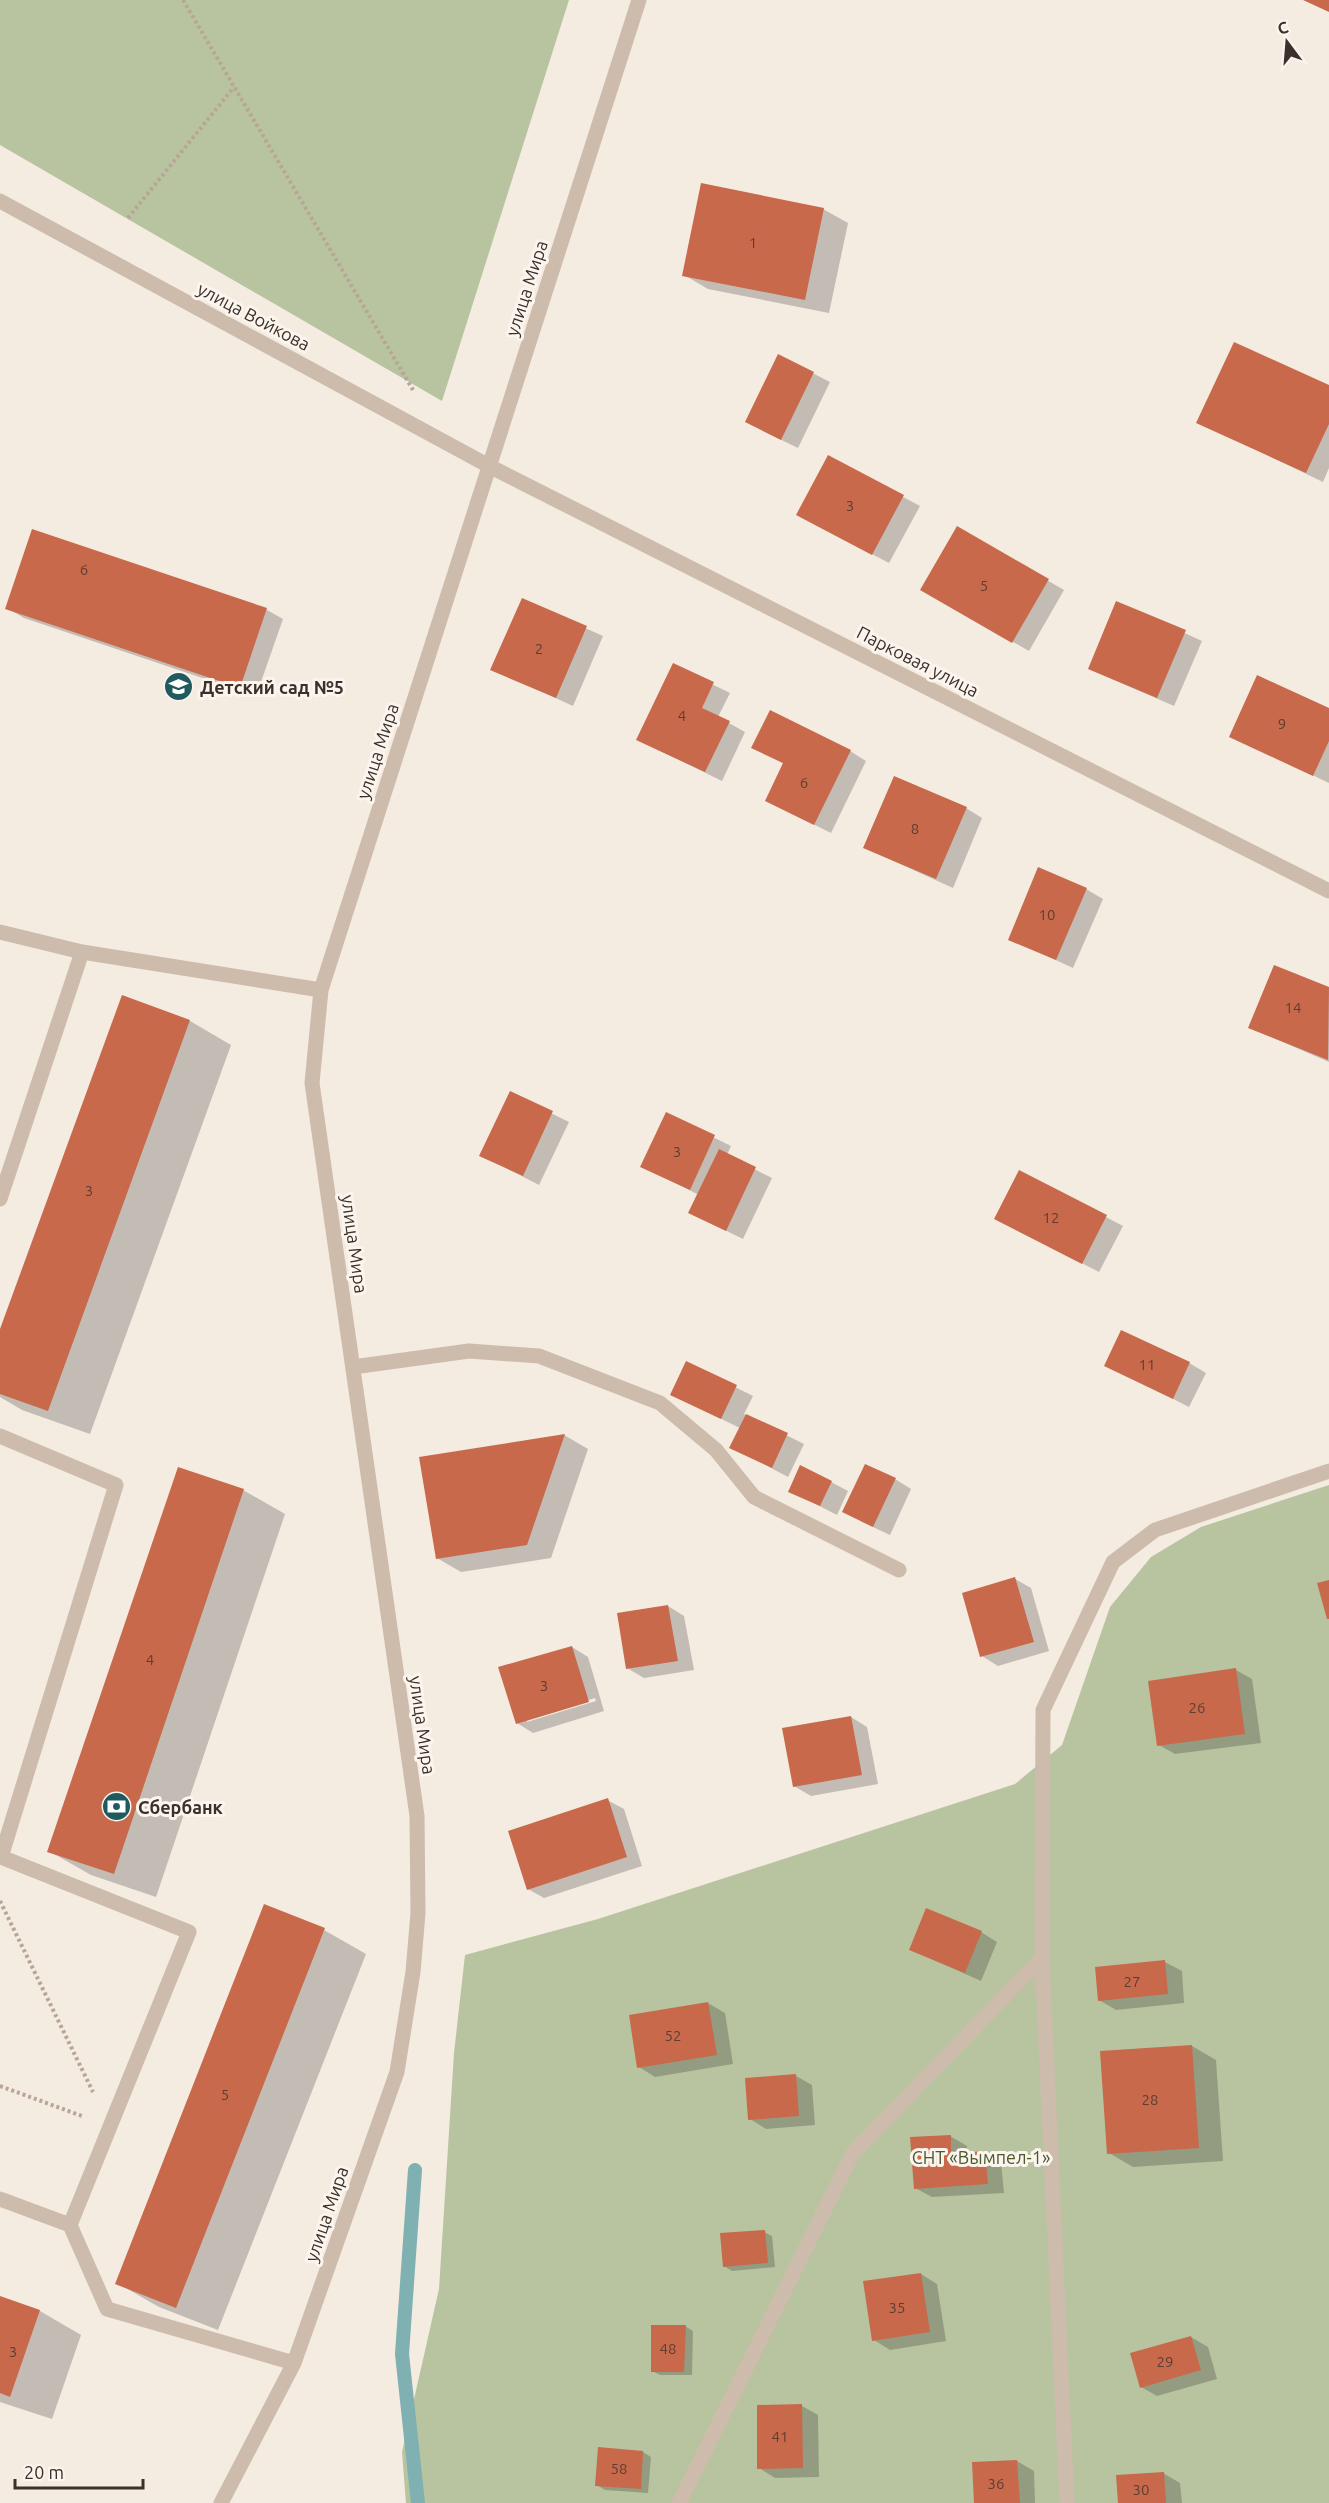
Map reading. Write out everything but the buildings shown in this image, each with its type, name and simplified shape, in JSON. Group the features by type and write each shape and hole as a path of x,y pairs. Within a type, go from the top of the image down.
{"street":[{"name":"улица Мира","path":"220,2503 294,2363 397,2072 418,1913 417,1816 312,1083 321,990 639,0"},
{"name":"улица Войкова","path":"0,201 489,466"},
{"name":"Парковая улица","path":"489,466 1329,891"},
{"path":"0,932 82,952 321,990"},
{"path":"0,1198 82,952"},
{"path":"353,1367 469,1351 539,1356 660,1403 716,1450 754,1497 899,1570"},
{"path":"0,1436 116,1485 1,1857 189,1932 69,2225"},
{"path":"1067,2503 1042,1958 1043,1710 1113,1562 1155,1530 1329,1471"},
{"path":"679,2503 853,2153 1042,1958"},
{"path":"0,2199 69,2225 106,2309 294,2363"}],"path":[{"path":"183,0 441,438"},
{"path":"128,218 234,87"},
{"path":"0,1901 110,2126"},
{"path":"0,2086 110,2126"}],"green space":[{"path":"0,0 569,0 442,401 0,145"},
{"name":"СНТ «Вымпел-1»","path":"1329,1485 1329,2503 406,2503 402,2452 439,2289 454,2053 465,1955 598,1919 1015,1784 1062,1745 1110,1607 1151,1557 1201,1527"}],"waterway":[{"path":"415,2170 402,2354 418,2503"}],"place":[{"name":"Детский сад №5","path":"179,687"},
{"name":"Сбербанк","path":"117,1807"}]}
